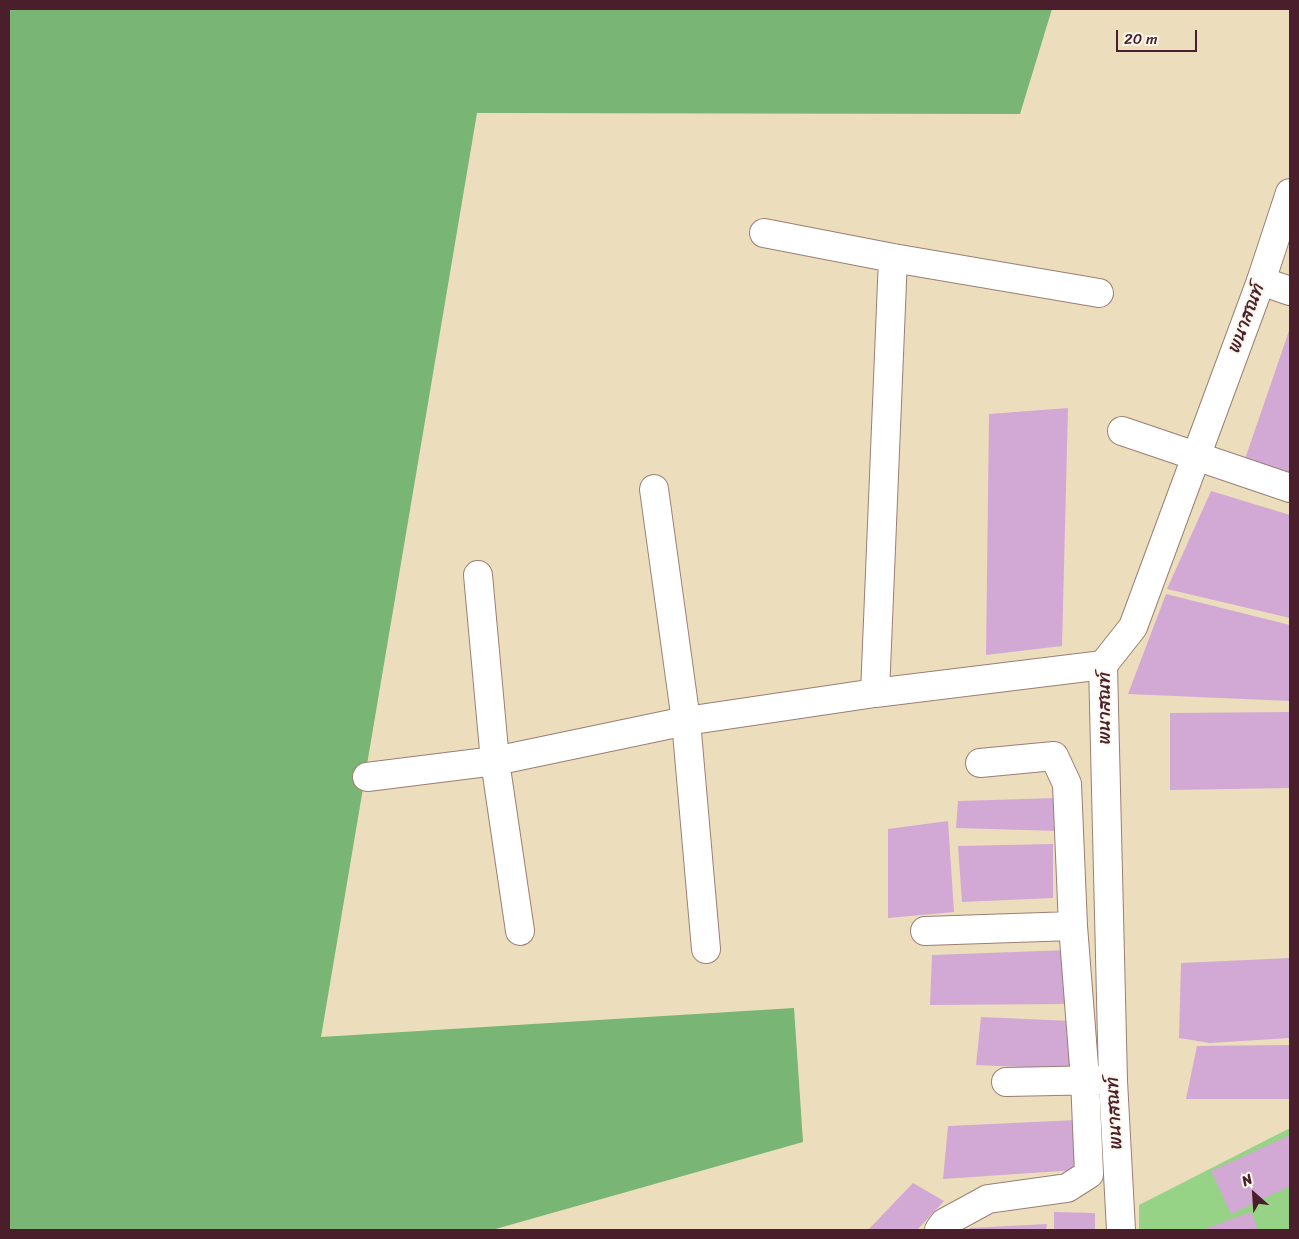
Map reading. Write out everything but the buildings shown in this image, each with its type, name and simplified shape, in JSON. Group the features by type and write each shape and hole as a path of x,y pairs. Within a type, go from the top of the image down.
{"street":[{"name":"พนาสณฑ์","path":"1121,1230 1113,1081 1103,665 1133,627 1195,455 1261,281 1290,193"},
{"path":"764,234 1099,293"},
{"path":"875,693 894,258"},
{"path":"1261,281 1290,291"},
{"path":"1122,431 1290,488"},
{"path":"654,489 686,721 706,949"},
{"path":"478,575 495,762 520,931"},
{"path":"367,776 495,762 686,721 875,693 1103,665"},
{"path":"939,1230 944,1223 988,1199 1067,1188 1089,1174 1085,1079 1072,926 1067,784 1054,756 980,763"},
{"path":"925,931 1072,926"},
{"path":"1006,1082 1085,1079 1113,1081"}],"green space":[{"path":"9,9 1052,9 1020,114 477,113 321,1037 794,1008 803,1142 492,1230 9,1230"},
{"path":"1290,1128 1290,1230 1139,1230 1139,1205"}]}
